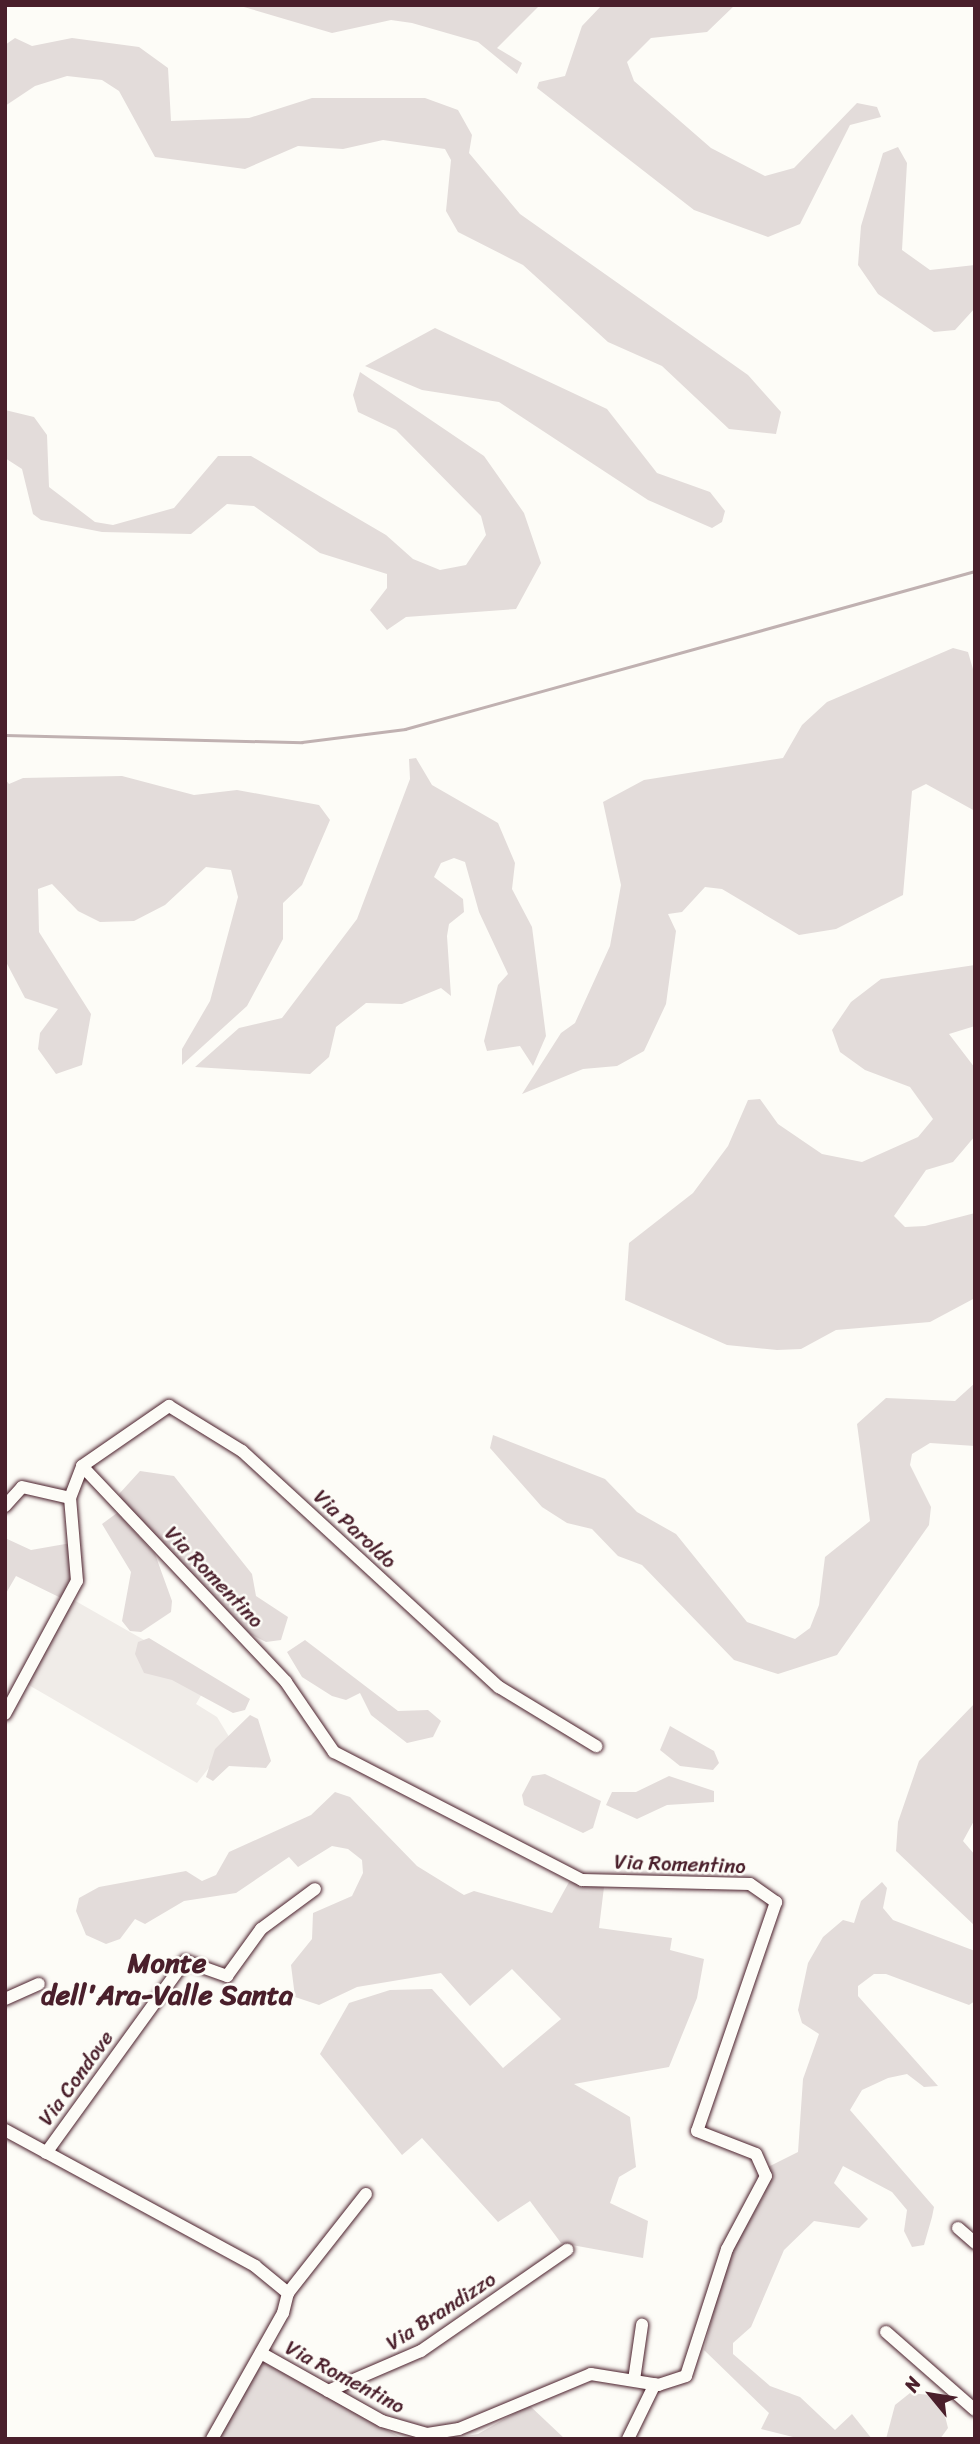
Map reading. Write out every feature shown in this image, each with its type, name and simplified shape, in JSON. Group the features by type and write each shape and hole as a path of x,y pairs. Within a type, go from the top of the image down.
{"street":[{"name":"Via Paroldo","path":"82,1466 169,1406 243,1451 499,1687 596,1746"},
{"path":"5,1714 78,1581 70,1498 82,1466"},
{"name":"Via Romentino","path":"82,1466 286,1682 334,1752 582,1880 750,1884 775,1898 776,1912 739,1999 697,2131 760,2157 765,2180 727,2249 691,2369 675,2384 655,2384 591,2374 459,2429 427,2434 392,2426 261,2353"},
{"path":"5,1506 22,1487 70,1498"},
{"name":"Via Condove","path":"46,2152 184,1961 228,1976 261,1929 316,1889"},
{"path":"5,1999 39,1984"},
{"path":"5,2130 255,2266 288,2293"},
{"path":"212,2439 261,2353 288,2293 366,2194"},
{"path":"958,2228 975,2243"},
{"name":"Via Brandizzo","path":"328,2391 421,2351 568,2250"},
{"path":"634,2380 642,2325"},
{"path":"886,2332 975,2410"},
{"path":"628,2439 655,2384"}],"shaded area":[{"path":"237,5 540,5 497,48 522,63 517,74 478,42 412,23 391,20 332,33"},
{"path":"602,5 735,5 707,32 651,38 627,62 634,81 711,148 765,176 794,168 857,103 877,107 881,117 850,125 800,224 768,237 694,210 537,88 539,82 565,76 582,26"},
{"path":"15,38 32,46 72,38 139,47 168,68 171,121 249,118 312,98 425,98 458,110 472,135 469,153 520,214 748,375 781,412 776,434 729,429 662,366 608,342 523,265 458,232 446,211 451,160 445,149 383,140 343,149 298,146 245,169 155,157 119,91 102,80 67,76 35,86 5,106 5,45"},
{"path":"898,147 907,163 902,250 930,270 975,265 975,308 955,330 934,332 878,294 858,265 861,226 883,153"},
{"path":"435,328 607,409 657,473 710,492 725,511 722,522 712,528 648,500 499,402 422,390 365,366"},
{"path":"360,372 484,456 524,513 541,563 516,609 406,617 387,630 370,610 387,588 387,574 320,553 254,506 227,504 191,534 102,532 41,520 33,514 22,469 5,458 5,410 34,417 47,435 49,487 95,522 113,525 174,508 218,456 251,456 386,535 413,559 440,570 466,565 486,535 481,516 396,430 358,412 353,395"},
{"path":"953,648 968,652 975,676 975,811 926,784 912,791 903,895 836,929 799,935 722,889 705,887 682,912 668,914 676,931 666,1004 644,1051 617,1066 583,1069 522,1094 561,1033 575,1023 610,946 621,885 603,802 644,780 783,758 802,725 827,702"},
{"path":"416,758 432,785 498,823 515,863 512,889 532,927 546,1036 533,1066 520,1046 487,1051 484,1041 498,985 508,974 479,912 465,862 454,858 441,863 434,877 463,899 464,912 449,924 447,936 451,996 441,988 402,1004 366,1003 336,1027 329,1057 310,1074 195,1067 239,1028 282,1018 357,919 410,779 409,759"},
{"path":"122,776 194,795 237,790 319,805 330,820 302,885 283,903 283,939 247,1006 182,1065 182,1049 210,1001 238,897 231,870 206,867 165,905 134,921 100,922 78,911 52,884 38,889 39,932 91,1014 82,1065 56,1074 38,1049 40,1033 58,1009 25,998 5,960 5,779 9,784 23,778"},
{"path":"975,965 975,1026 949,1034 975,1068 975,1136 953,1162 926,1170 894,1216 905,1227 925,1226 975,1213 975,1298 930,1322 836,1330 801,1349 777,1350 727,1345 625,1300 629,1243 693,1193 728,1146 748,1100 760,1099 778,1124 822,1154 862,1162 918,1137 933,1119 910,1087 865,1070 840,1052 832,1030 851,1002 881,979"},
{"path":"975,1383 975,1446 930,1443 912,1454 910,1465 931,1507 929,1525 837,1655 778,1674 734,1660 642,1565 618,1556 592,1529 567,1523 542,1507 490,1448 493,1435 605,1479 637,1512 676,1534 747,1622 795,1639 810,1628 819,1605 825,1557 870,1521 857,1424 886,1398 955,1401"},
{"path":"140,1471 174,1476 252,1574 256,1596 288,1617 281,1640 266,1642 250,1634 122,1500 119,1494"},
{"path":"117,1513 155,1554 172,1601 171,1612 141,1632 130,1631 122,1621 131,1572 102,1524"},
{"path":"5,1538 31,1550 71,1543 73,1574 63,1599 16,1576 5,1595"},
{"path":"72,1599 211,1678 196,1704 217,1717 231,1740 197,1783 27,1684"},
{"path":"149,1638 250,1699 245,1710 233,1713 172,1680 144,1673 135,1654 138,1642"},
{"path":"305,1640 398,1711 428,1710 441,1721 433,1737 407,1743 371,1715 360,1693 346,1700 332,1696 302,1677 287,1652"},
{"path":"975,1703 975,1819 963,1841 975,1855 975,1926 896,1851 898,1822 919,1761"},
{"path":"250,1715 258,1719 271,1761 266,1768 229,1766 213,1781 206,1777 215,1749"},
{"path":"670,1726 714,1751 719,1763 713,1770 680,1766 660,1750"},
{"path":"545,1774 601,1801 593,1828 583,1833 524,1805 522,1795 532,1776"},
{"path":"669,1776 714,1791 714,1802 667,1805 637,1819 606,1805 612,1792 636,1792"},
{"path":"335,1792 350,1797 417,1866 464,1895 474,1891 552,1913 569,1882 604,1887 599,1928 672,1938 670,1950 704,1959 697,1998 669,2067 574,2084 630,2117 636,2167 619,2177 610,2203 648,2221 643,2258 561,2243 530,2201 498,2222 422,2138 402,2155 320,2054 349,2003 390,1990 432,1989 503,2068 561,2019 512,1969 470,2006 441,1973 357,1987 319,2005 295,1997 291,1965 312,1939 313,1913 352,1896 363,1873 362,1860 348,1849 332,1846 298,1867 289,1857 236,1893 184,1901 145,1924 135,1919 120,1939 106,1944 86,1935 76,1911 79,1898 99,1887 186,1871 202,1881 216,1875 229,1852 311,1815"},
{"path":"882,1882 887,1888 883,1908 893,1920 975,1951 975,2001 969,2005 886,1974 874,1974 858,1986 858,1996 938,2086 924,2087 907,2074 888,2078 862,2090 850,2110 934,2207 924,2245 912,2247 904,2231 907,2210 892,2192 843,2166 834,2183 868,2219 859,2228 814,2221 784,2250 751,2327 733,2343 733,2354 770,2386 800,2397 835,2430 852,2414 872,2439 801,2439 761,2429 769,2413 704,2350 725,2264 764,2195 768,2167 798,2152 803,2079 819,2034 802,2023 798,2010 808,1963 823,1937 843,1920 854,1923 861,1901"},
{"path":"263,2362 398,2436 408,2439 218,2439"},
{"path":"910,2393 930,2395 943,2408 948,2428 940,2439 886,2439 895,2405"},
{"path":"529,2405 565,2439 449,2439 478,2434"}],"waterway":[{"path":"5,735 302,742 405,729 975,571"}],"district":[{"name":"Monte dell'Ara-Valle Santa","path":"167,1979"}]}
